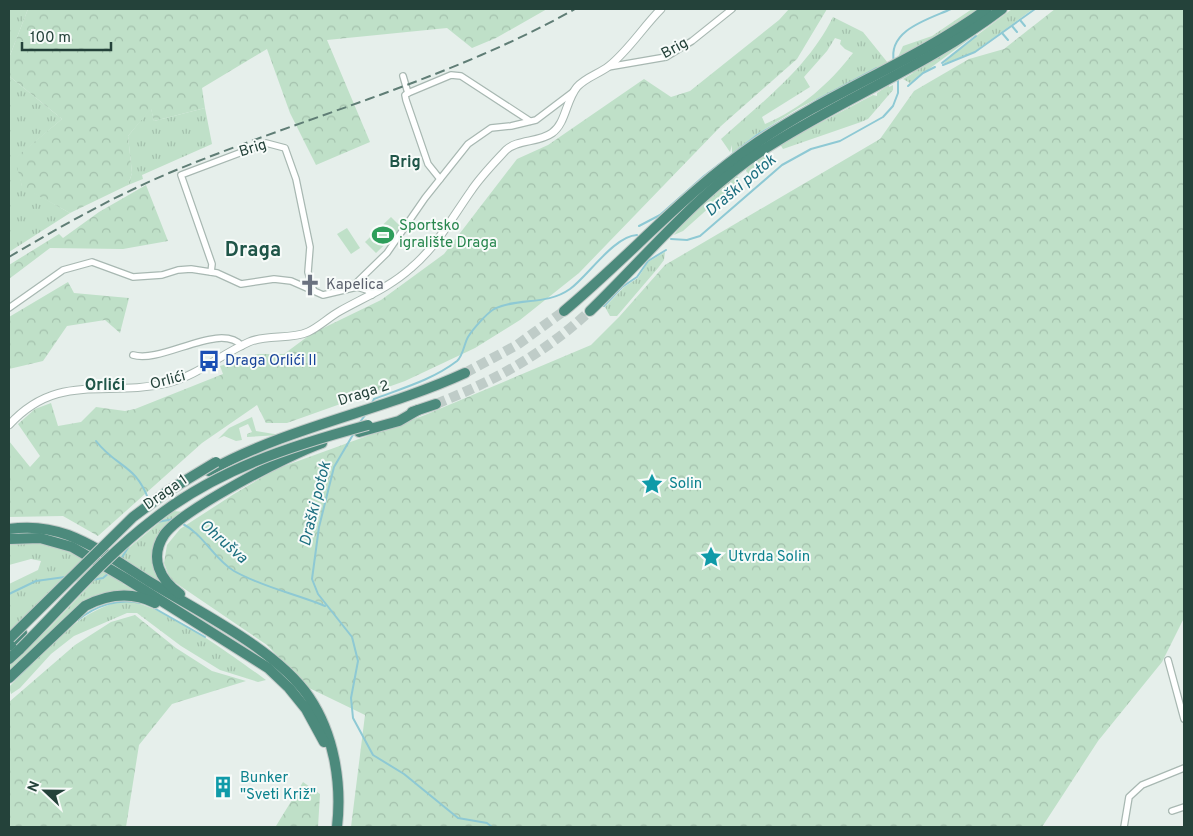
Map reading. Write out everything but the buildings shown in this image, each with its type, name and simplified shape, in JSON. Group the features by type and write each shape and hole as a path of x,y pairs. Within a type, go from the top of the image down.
{"highway":[{"path":"908,64 986,9"},
{"path":"590,311 688,212 741,166 774,142 884,77 968,34 1002,9"},
{"path":"564,310 704,183 744,151 802,114 884,77"},
{"name":"Draga 2","path":"12,643 133,517 175,486 243,448 288,436 465,373"},
{"path":"337,827 338,792 333,759 302,696 271,664 259,644 173,589 159,572 157,551 165,533 183,518 258,472 308,448 436,404"},
{"name":"Draga 1","path":"12,643 131,538 194,491 239,467 278,451 369,427"},
{"path":"9,529 44,528 70,536 83,548 128,574 271,664"},
{"path":"9,539 40,538 83,548"},
{"path":"9,678 85,606 104,597 121,594 145,598 157,603 254,664 271,664"},
{"path":"9,659 12,643"}],"street":[{"name":"Brig","path":"9,308 63,270 82,263 97,262 133,276 162,275 184,269 211,272 241,284 278,280 312,288 328,295 352,287 386,253 464,148 481,133 491,128 511,126 543,116 587,79 608,67 623,53 661,9"},
{"name":"Brig","path":"608,67 666,57 692,41 732,9"},
{"path":"440,179 428,164 406,100 405,95 408,93 451,75 461,76 530,121"},
{"path":"403,76 408,93"},
{"name":"Brig","path":"372,295 411,268 430,248 451,223 478,182 511,146 539,139 554,131 573,92"},
{"name":"Brig","path":"211,272 212,264 181,175 259,145 272,143 285,148 295,174 310,248 308,272 312,288"},
{"path":"352,287 363,288 372,295"},
{"name":"Orlići","path":"9,425 32,404 52,394 82,388 125,390 168,383 195,373 242,346 264,338 308,332 340,311 372,295"},
{"name":"Orlići","path":"133,355 152,357 191,344 226,337 235,339 242,346"},
{"path":"1168,660 1184,719"},
{"path":"1124,827 1129,797 1142,785 1184,768"},
{"path":"1172,811 1184,807"}],"green space":[{"path":"9,9 28,9 9,58"},
{"path":"28,9 547,9 496,38 472,48 447,28 327,40 370,142 316,165 290,113 267,49 202,88 205,108 154,121 151,109 128,136 132,173 128,185 70,213 22,187 15,158 62,119 9,76 9,58"},
{"path":"789,9 827,9 797,59 721,126 579,273 520,320 475,348 405,381 287,423 266,423 257,405 202,443 98,536 63,516 9,517 9,441 30,467 40,456 18,424 35,409 51,403 58,426 81,422 96,407 125,411 135,409 223,374 220,366 258,354 284,354 311,334 381,300 444,254 517,159 548,145 644,79 671,97 690,91 779,20"},
{"path":"972,9 979,9 948,30 898,57 903,46 932,36"},
{"path":"1012,9 1033,9 974,52 943,64 952,54"},
{"path":"1055,9 1184,9 1184,618 1162,662 1098,741 1042,827 351,827 365,715 307,687 267,645 170,579 164,563 167,545 180,529 276,469 425,415 591,345 619,317 665,265 880,139 914,91 969,59 1004,49"},
{"path":"833,17 863,32 888,63 799,108 757,134 732,153 732,145 730,152 721,139 783,83 811,52","holes":["835,38 841,40 840,44 853,53 834,75 803,103 765,124 762,117 810,87 804,77 827,51"]},
{"path":"975,35 910,83 903,79 913,73 913,71"},
{"path":"9,76 62,119 16,158 22,186 70,213 9,252"},
{"path":"889,85 889,87 893,85 893,90 868,119 783,149 780,144 873,95 877,96 877,93"},
{"path":"151,108 154,121 205,108 212,144 142,175 143,179 128,185 132,173 128,136"},
{"path":"768,152 773,158 749,174 746,171 747,168 737,176 740,180 683,231 674,235 705,201 729,180"},
{"path":"146,185 168,241 123,249 50,248 9,279 9,265 59,234 63,238 99,212"},
{"name":"Sportsko igralište Draga","path":"391,217 402,228 376,253 365,242"},
{"path":"347,228 360,248 351,254 337,234"},
{"path":"665,252 664,260 658,268 617,316 610,316 605,307 624,287 638,278 648,262"},
{"path":"68,282 74,293 129,298 120,333 105,320 67,326 43,361 9,369 9,317"},
{"path":"252,417 256,431 280,435 247,437 247,434 252,432 248,424 239,428 242,440 236,441 224,436 218,439 229,428"},
{"path":"173,511 185,512 160,535 163,584 134,567 123,584 140,592 108,594 9,674 9,664 49,628 91,584 64,579 9,634 9,584 38,570 41,561 31,559 9,565 9,544 44,542 78,556 87,539 118,557"},
{"path":"123,601 138,603 176,620 266,680 258,682 220,670 181,646 137,613 127,613 74,636 51,654 20,688 11,694 9,687 61,635 91,613"},
{"path":"135,615 176,648 212,671 246,681 172,704 139,745 126,827 9,827 9,702 75,645 111,622"},
{"path":"303,782 320,794 318,827 272,827 276,826"}],"waterway":[{"name":"Draški potok","path":"894,62 894,51 897,42 903,34 921,22 951,9"},
{"path":"943,65 975,52 1035,9"},
{"path":"1020,20 1025,26"},
{"path":"1012,26 1017,32"},
{"path":"1002,33 1008,40"},
{"path":"942,63 976,36"},
{"path":"908,86 923,73 935,67"},
{"path":"639,226 660,215 704,176 757,135 877,68"},
{"name":"Draški potok","path":"671,239 687,240 700,236 782,165 811,149 840,141 883,117 893,106 898,93 898,79"},
{"name":"Draški potok","path":"372,403 374,399 438,373 457,361 470,334 494,309 503,305 542,300 561,294 577,283 619,242 637,235"},
{"path":"604,306 622,287 637,277 648,261 666,250"},
{"name":"Draški potok","path":"360,422 366,414"},
{"name":"Draški potok","path":"354,433 334,467 319,527 312,579 318,594 352,637 358,661 351,698 353,718 373,755 404,774 458,818 487,823 492,827"},
{"path":"96,441 111,457 132,473 144,489 149,501"},
{"name":"Ohrušva","path":"157,522 174,519"},
{"name":"Ohrušva","path":"183,524 197,534 220,560 234,571 256,582 325,606"},
{"name":"Ohrušva","path":"121,559 129,546"},
{"name":"Ohrušva","path":"92,580 103,578 110,572"},
{"name":"Ohrušva","path":"9,594 36,581 65,577"},
{"path":"78,620 107,604 115,602 140,603"},
{"path":"154,608 205,637"},
{"path":"14,680 32,663"}],"tunnel":[{"path":"465,373 517,345 564,311"},
{"path":"436,404 479,386 518,365 554,341 590,311"}],"railway":[{"path":"9,257 88,212 169,173 426,78 526,34 575,9"}],"place":[{"name":"Sportsko igralište Draga","path":"383,235"},
{"name":"Kapelica","path":"310,285"},
{"name":"Draga Orlići II","path":"209,361"},
{"name":"Solin","path":"652,484"},
{"name":"Utvrda Solin","path":"711,557"},
{"name":"Bunker \"Sveti Križ\"","path":"223,787"}],"district":[{"name":"Brig","path":"405,163"},
{"name":"Draga","path":"253,251"},
{"name":"Orlići","path":"105,386"}]}
